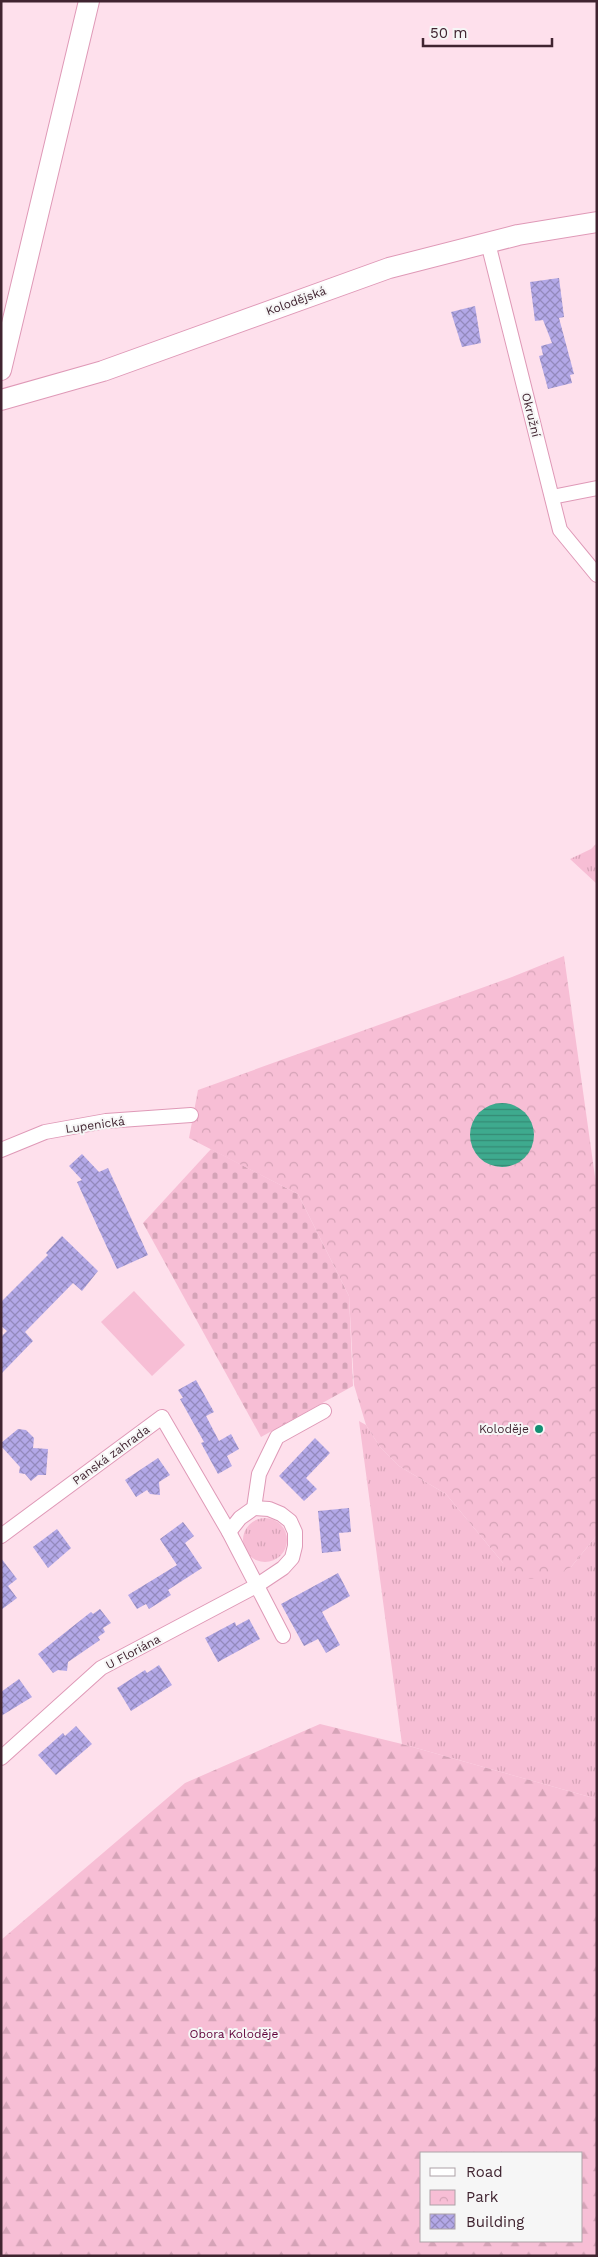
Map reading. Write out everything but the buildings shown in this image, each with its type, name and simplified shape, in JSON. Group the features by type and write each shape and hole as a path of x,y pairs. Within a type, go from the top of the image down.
{"street":[{"path":"1,370 89,1"},
{"name":"Kolodějská","path":"1,400 103,371 389,268 518,235 597,222"},
{"name":"Okružní","path":"488,243 560,530 597,575"},
{"path":"552,497 597,488"},
{"name":"Lupenická","path":"1,1150 45,1132 106,1121 191,1116"},
{"path":"254,1508 259,1474 277,1437 324,1411"},
{"name":"Panská zahrada","path":"1,1536 162,1417 229,1532 283,1636"},
{"path":"229,1532 240,1518 254,1508 269,1509 281,1514 290,1521 295,1532 296,1546 292,1558 283,1568 256,1586"},
{"name":"U Floriána","path":"1,1758 102,1668 256,1586"}],"green space":[{"path":"597,843 597,884 570,859 591,849"},
{"path":"564,956 597,1191 597,1535 571,1567 550,1578 527,1579 503,1563 446,1494 399,1466 380,1447 366,1425 354,1385 349,1296 298,1194 189,1138 198,1090 512,977"},
{"path":"211,1149 298,1194 349,1296 353,1386 261,1437 143,1223"},
{"path":"134,1291 185,1345 152,1376 101,1322"},
{"path":"359,1421 366,1425 380,1447 399,1466 446,1494 503,1563 571,1567 597,1535 597,1799 402,1744"},
{"path":"261,1518 269,1518 281,1524 287,1540 281,1556 269,1562 261,1562 249,1556 243,1544 243,1536 249,1524"},
{"name":"Obora Koloděje","path":"320,1724 402,1744 597,1799 597,2256 1,2256 1,1940 185,1783"}],"shaded area":[{"path":"496,1103 508,1103 525,1112 532,1123 534,1135 532,1147 525,1158 508,1167 496,1167 484,1162 475,1153 470,1141 470,1129 475,1117 484,1108"}],"place":[{"name":"Koloděje","path":"539,1429"}]}
